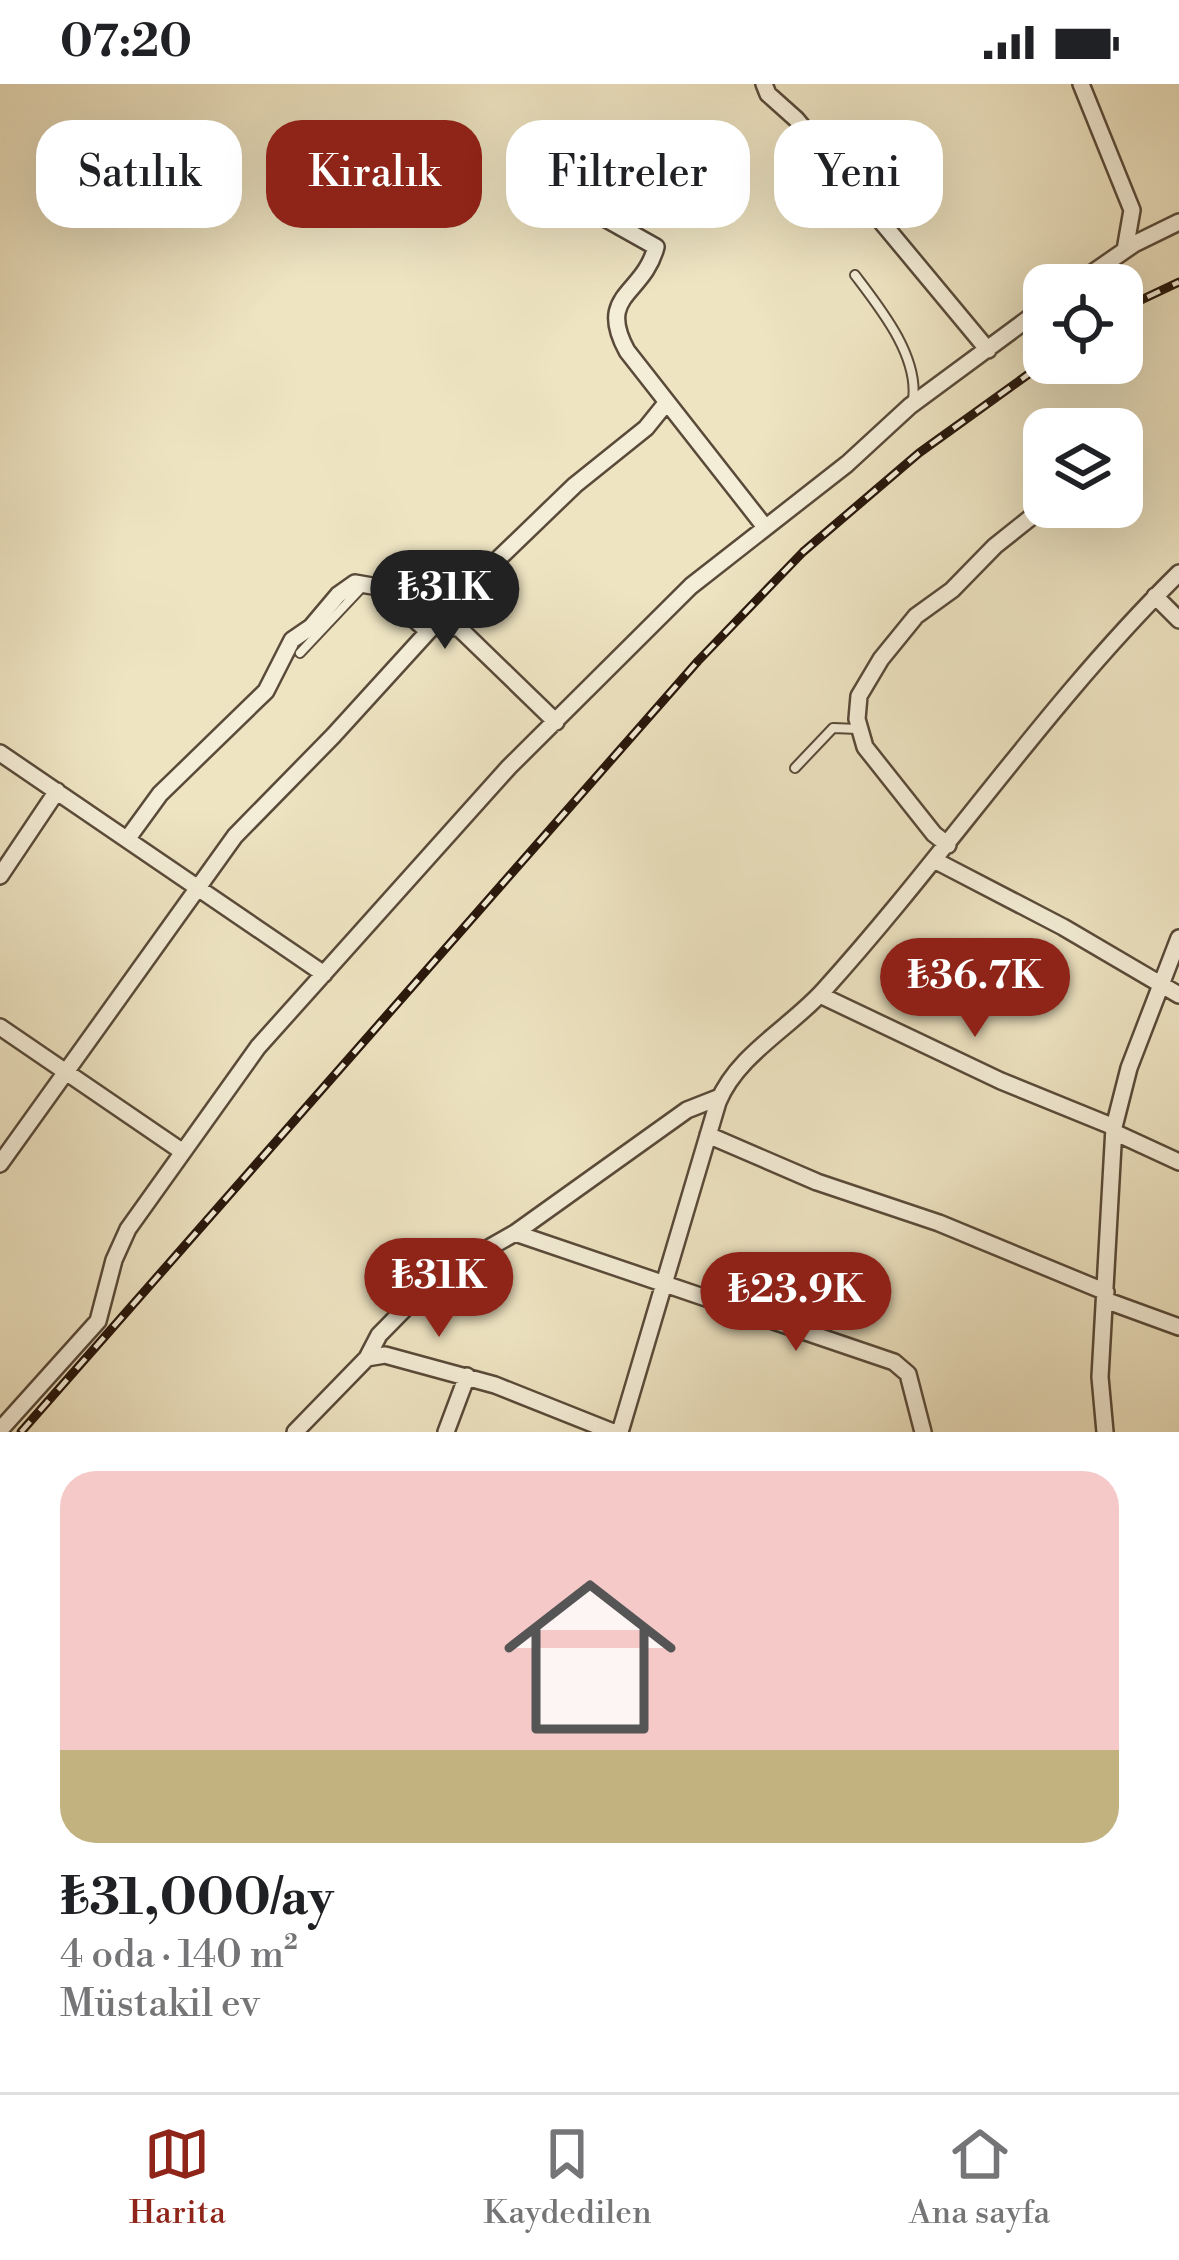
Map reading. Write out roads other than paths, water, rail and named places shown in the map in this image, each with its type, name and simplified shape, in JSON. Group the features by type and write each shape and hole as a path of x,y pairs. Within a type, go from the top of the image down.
{"street":[{"path":"764,84 988,350"},
{"path":"1081,84 1132,210 1125,250"},
{"path":"1105,264 1179,222"},
{"path":"622,228 656,247 614,319 627,351 766,527"},
{"path":"2,1423 98,1321 114,1260 128,1229 257,1047 448,832 691,586 847,464 910,406 1023,323"},
{"path":"0,1164 235,836 575,484 646,428 667,402"},
{"path":"948,845 865,747 857,705 862,688 916,616 952,590 1023,524"},
{"path":"367,1358 392,1354 467,1376 616,1432 720,1097 744,1063 820,995 936,861 1044,725 1179,573"},
{"path":"128,838 160,794 266,691 292,640 311,627 349,586 367,583 385,592 416,622 431,629 459,628 556,722"},
{"path":"1155,596 1179,620"},
{"path":"0,753 324,974"},
{"path":"0,876 57,791"},
{"path":"936,861 1179,995"},
{"path":"1105,1432 1100,1378 1114,1130 1125,1081 1179,938"},
{"path":"820,995 1179,1162"},
{"path":"0,1028 183,1152"},
{"path":"295,1432 434,1279 515,1233 687,1110 720,1097"},
{"path":"708,1135 799,1174 939,1223 1179,1327"},
{"path":"515,1233 899,1364 911,1381 923,1432"},
{"path":"446,1432 467,1376"}],"lane":[{"path":"855,275 895,336 911,371 910,406"},
{"path":"300,653 367,583"},
{"path":"795,768 833,728 859,729"}],"railway":[{"path":"1143,299 1179,282"},
{"path":"21,1432 698,661 803,552 919,453 1023,378"}]}
